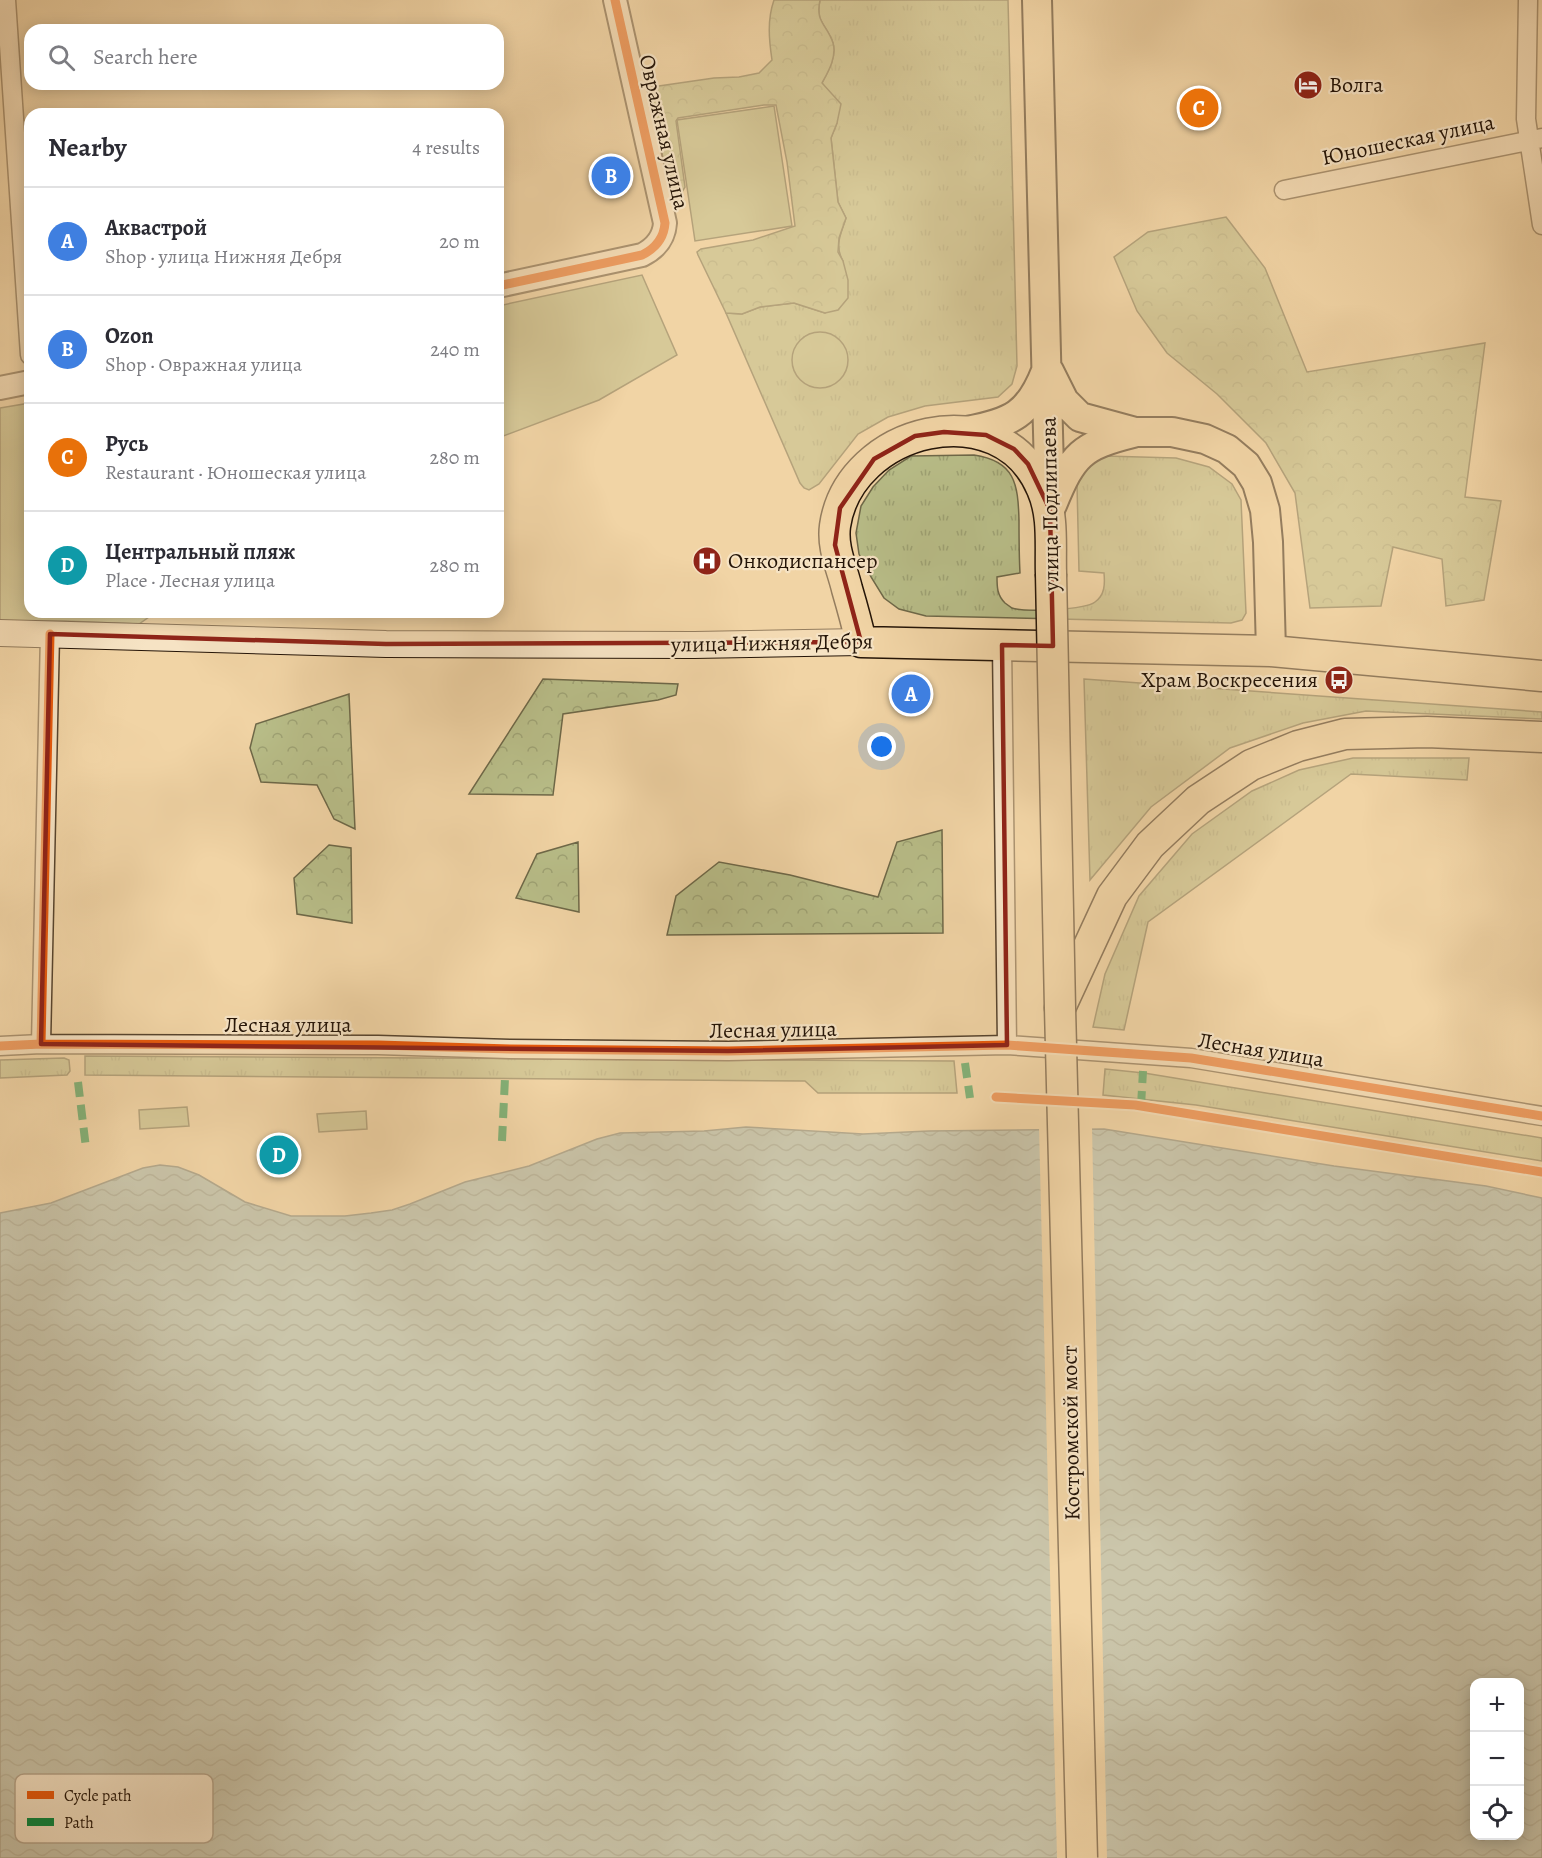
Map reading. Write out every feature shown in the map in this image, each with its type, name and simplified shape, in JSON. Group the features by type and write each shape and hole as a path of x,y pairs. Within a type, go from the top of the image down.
{"highway":[{"path":"861,642 835,545 836,526 846,495 862,471 874,459 915,436 968,431 986,435 1014,449 1028,464 1042,487 1050,510"},
{"name":"улица Подлипаева","path":"1050,510 1060,1008"},
{"name":"улица Нижняя Дебря","path":"861,642 1271,651 1542,676"},
{"path":"1060,1008 1112,896 1150,844 1198,800 1251,765 1298,746 1345,734 1427,732 1532,736"},
{"name":"Костромской мост","path":"1060,1008 1082,1858"}],"main road":[{"name":"улица Подлипаева","path":"1037,0 1050,510"},
{"path":"968,431 996,424 1020,412 1032,402 1047,366"},
{"path":"1047,366 1064,401 1080,417 1135,432 1172,432 1205,439 1227,449 1246,465 1257,483 1264,510 1268,542 1271,651"},
{"path":"1050,510 1060,486 1081,453 1095,444 1135,432"},
{"name":"улица Нижняя Дебря","path":"0,633 386,644 694,645 861,642"}],"street":[{"path":"6,0 24,266"},
{"name":"Овражная улица","path":"504,285 642,255 656,246 664,235 665,223 615,0"},
{"path":"1527,0 1526,119 1536,139 1542,225"},
{"name":"Юношеская улица","path":"1284,190 1536,139"},
{"path":"0,387 24,383"},
{"path":"40,1044 50,634"},
{"path":"1002,645 1007,1045"},
{"name":"Лесная улица","path":"0,1046 40,1044 378,1045 717,1051 1007,1045 1191,1058 1542,1116"}],"highlighted area":[{"path":"944,432 986,435 1014,449 1028,464 1050,510 1053,646 1002,645 1007,1045 728,1051 41,1044 50,634 386,644 861,642 835,545 840,508 874,459 915,436"}],"green space":[{"path":"774,0 820,0 820,19 831,37 834,48 831,64 822,83 841,104 831,138 838,202 846,218 839,238 838,252 848,280 848,298 838,310 825,313 794,303 760,307 742,314 726,313 697,252 701,249 753,240 795,226 787,162 776,105 678,118 676,121 685,187 675,196 669,189 649,96 652,87 759,73 772,60 769,30"},
{"path":"820,0 1008,0 1017,366 1012,384 998,397 925,406 888,417 858,434 819,484 809,490 800,483 726,313 742,314 760,307 794,303 825,313 843,261 839,245 846,218 838,202 831,138 837,123 828,91 822,83 831,64 834,48 831,37 820,19"},
{"path":"774,106 792,226 695,241 677,120"},
{"path":"1226,217 1265,268 1307,372 1485,343 1465,497 1501,501 1484,600 1446,606 1442,559 1393,547 1381,606 1310,608 1295,493 1266,443 1217,394 1167,353 1137,311 1114,257 1148,232"},
{"path":"642,275 677,355 599,400 504,436 504,305"},
{"path":"820,332 831,334 840,340 846,349 848,360 846,371 840,380 831,386 820,388 809,386 800,380 794,371 792,360 794,349 800,340 809,334"},
{"path":"24,404 24,618 148,618 139,624 0,621 0,408"},
{"path":"974,455 998,463 1012,476 1018,507 1020,573 997,577 997,588 1002,600 1012,608 1029,610 1055,610 1089,605 1103,593 1104,573 1079,571 1077,484 1089,465 1105,456 1176,458 1209,467 1232,484 1241,500 1246,613 1242,620 1231,623 926,616 899,609 884,598 859,554 856,533 861,506 873,487 889,470 911,456"},
{"path":"543,679 678,684 676,695 658,700 563,714 553,795 469,794"},
{"path":"1084,679 1542,712 1542,719 1366,711 1303,723 1230,748 1151,807 1090,880"},
{"path":"349,694 355,829 334,819 317,785 261,782 250,748 256,724"},
{"path":"1353,758 1469,758 1467,780 1351,774 1148,922 1124,1030 1093,1027 1105,974 1139,896 1192,834 1252,791 1299,770"},
{"path":"942,830 943,933 667,935 676,896 719,862 790,875 878,897 897,842"},
{"path":"578,842 579,912 516,898 537,854"},
{"path":"329,845 351,848 352,923 297,914 294,878"},
{"path":"85,1056 954,1061 957,1093 818,1093 805,1081 85,1075"},
{"path":"64,1058 69,1060 70,1071 67,1075 0,1078 0,1060"},
{"path":"1105,1069 1144,1073 1542,1138 1542,1161 1196,1105 1103,1095"},
{"path":"187,1107 189,1126 140,1129 139,1110"},
{"path":"366,1111 367,1129 319,1132 317,1114"}],"water":[{"path":"746,1127 863,1134 1104,1129 1334,1166 1486,1186 1542,1198 1542,1858 0,1858 0,1213 51,1203 143,1168 160,1165 178,1167 199,1175 245,1202 291,1216 345,1216 371,1213 392,1210 465,1182 529,1166 597,1139 620,1133 704,1131"}],"pier":[{"path":"1092,1126 1107,1858 1057,1858 1039,1127"}],"marked path":[{"path":"965,1063 970,1098"},
{"path":"1141,1106 1143,1071"},
{"path":"502,1141 505,1078"},
{"path":"78,1082 86,1148"}],"cycle path":[{"path":"504,285 642,255 655,246 663,233 665,223 615,0"},
{"path":"41,1044 50,634"},
{"path":"0,1046 41,1044 378,1045 728,1051 1007,1045 1191,1058 1542,1116"},
{"path":"996,1097 1135,1105 1542,1172"}],"place":[{"name":"Волга","path":"1308,85"},
{"name":"Русь","path":"1199,108"},
{"name":"Ozon","path":"611,176"},
{"name":"Онкодиспансер","path":"707,561"},
{"name":"Храм Воскресения","path":"1339,680"},
{"name":"Аквастрой","path":"911,694"},
{"name":"Центральный пляж","path":"279,1155"}]}
